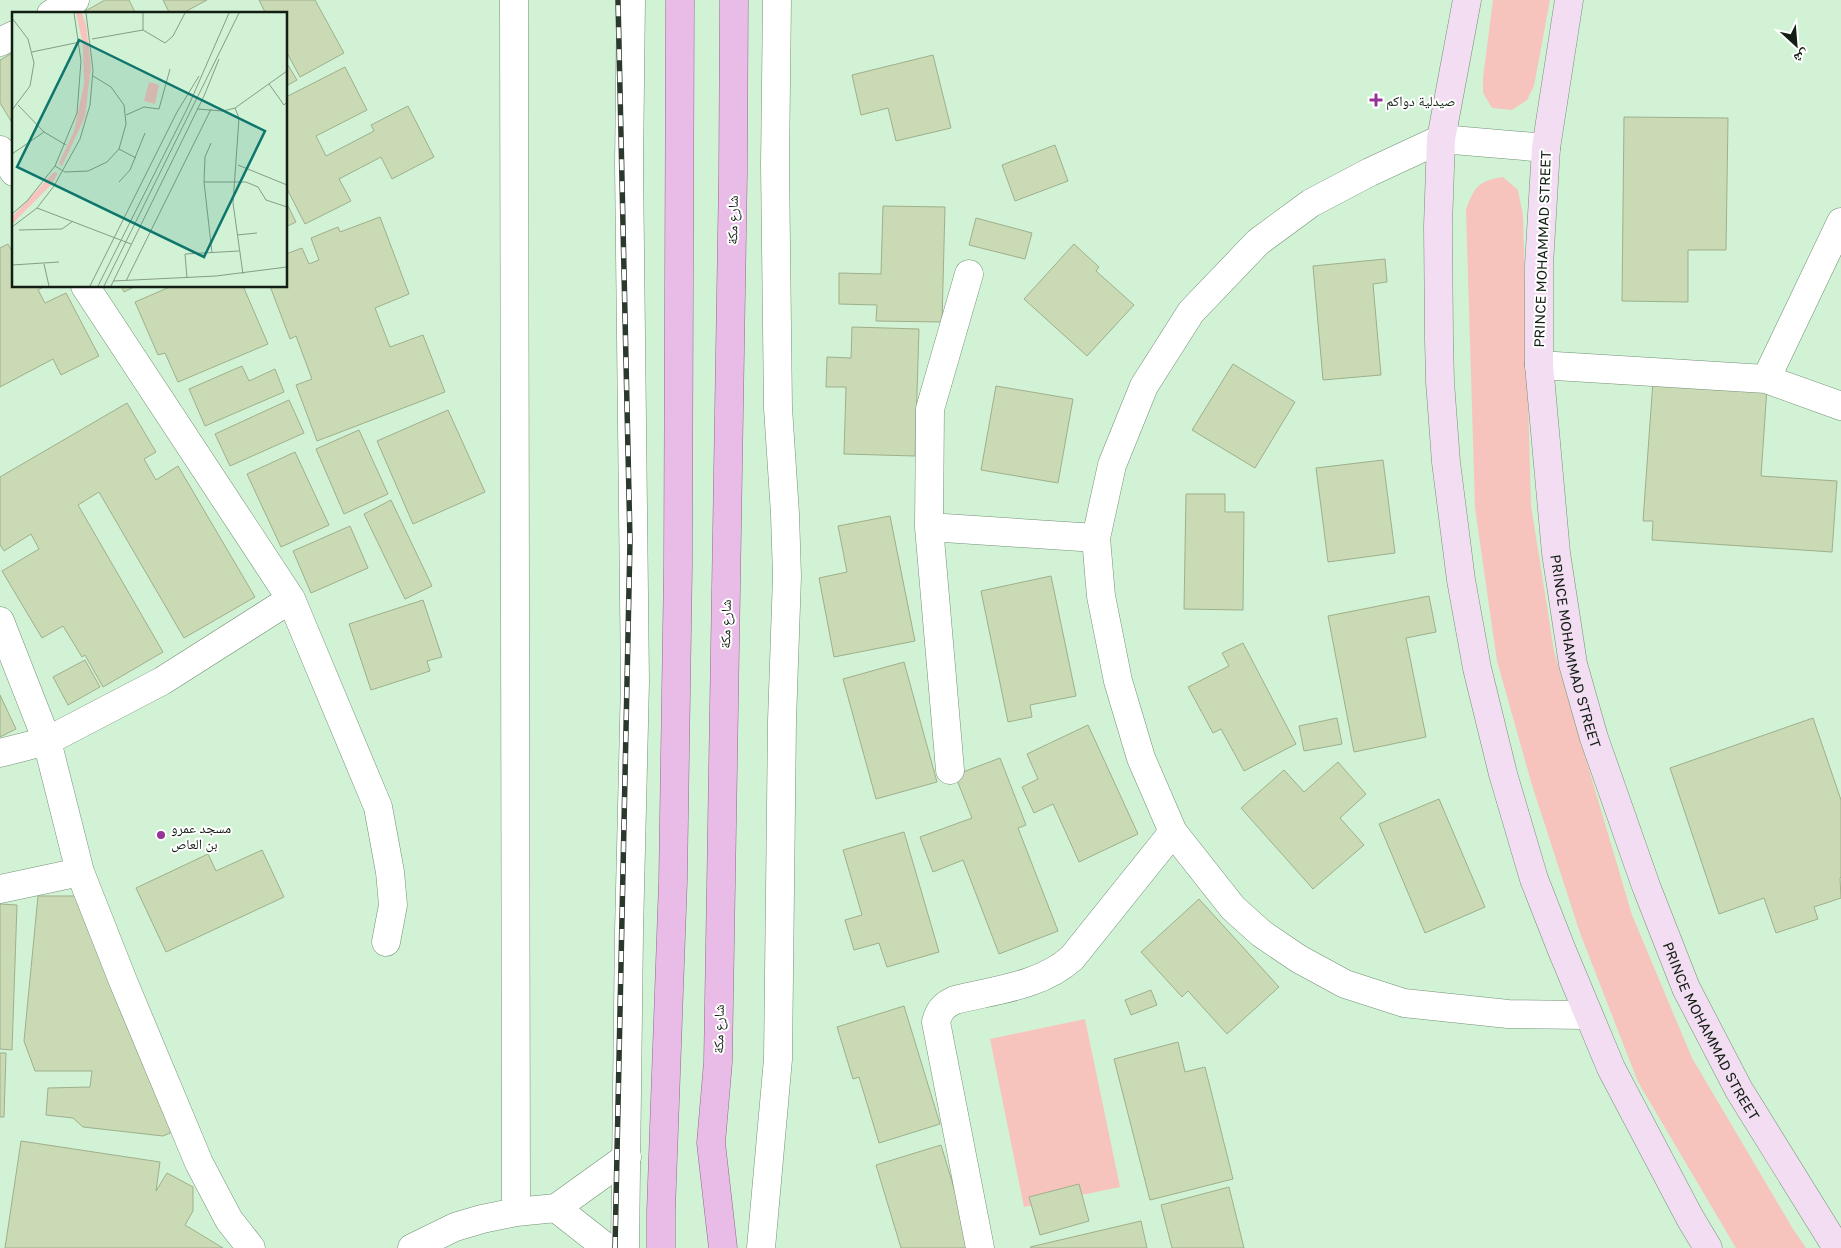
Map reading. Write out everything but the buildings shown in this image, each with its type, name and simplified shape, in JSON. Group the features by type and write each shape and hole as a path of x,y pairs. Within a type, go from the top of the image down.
{"main road":[{"path":"661,1248 673,881 678,587 680,0"},
{"name":"شارع مكة","path":"723,1248 711,1143 718,1052 734,0"},
{"path":"1467,0 1441,139 1438,226 1440,382 1446,462 1461,580 1477,668 1506,784 1534,878 1588,1016 1611,1068 1690,1218 1708,1248"},
{"name":"PRINCE MOHAMMAD STREET","path":"1569,0 1546,148 1539,265 1538,365 1556,553 1573,664 1594,738 1646,886 1686,988 1739,1090 1835,1235"}],"street":[{"path":"54,12 75,0"},
{"path":"514,0 516,1212"},
{"path":"625,1248 629,932 635,682 629,173 631,0"},
{"path":"761,1248 778,1059 781,760 787,576 778,408 774,165 777,0"},
{"path":"0,42 12,36"},
{"path":"1546,148 1441,139 1370,172 1311,203 1258,242 1191,312 1144,386 1112,465 1096,538 1101,596 1118,682 1141,758 1173,832 1241,915 1262,934 1299,960 1345,984 1404,1003 1508,1014 1588,1016"},
{"path":"0,150 12,169"},
{"path":"1766,378 1841,222"},
{"path":"950,770 929,527 930,409 969,274"},
{"path":"86,288 291,599 378,807 390,872 393,905 386,942"},
{"path":"1538,365 1766,378 1841,406"},
{"path":"929,527 1096,538"},
{"path":"0,753 47,741 162,681 291,599"},
{"path":"0,621 47,741 80,872 123,982 199,1163 229,1220 251,1248"},
{"path":"980,1248 936,1022 939,1012 946,1004 956,1000 1040,979 1060,969 1084,944 1173,832"},
{"path":"0,890 80,872"},
{"path":"412,1248 455,1228 482,1219 516,1212 556,1208 627,1157"},
{"path":"556,1208 606,1248"}],"shaded area":[{"path":"1493,0 1550,0 1534,86 1527,100 1512,110 1492,108 1483,93 1483,78"},
{"path":"1503,177 1518,190 1523,216 1531,505 1554,651 1632,915 1692,1058 1806,1248 1736,1248 1638,1082 1580,933 1532,785 1497,661 1475,508 1466,210 1478,186"},
{"path":"1085,1019 1120,1187 1024,1207 990,1039"}],"railway":[{"path":"615,1248 630,541 618,0"}],"place":[{"name":"صيدلية دواكم","path":"1376,100"},
{"name":"مسجد عمرو بن العاص","path":"161,835"}]}
